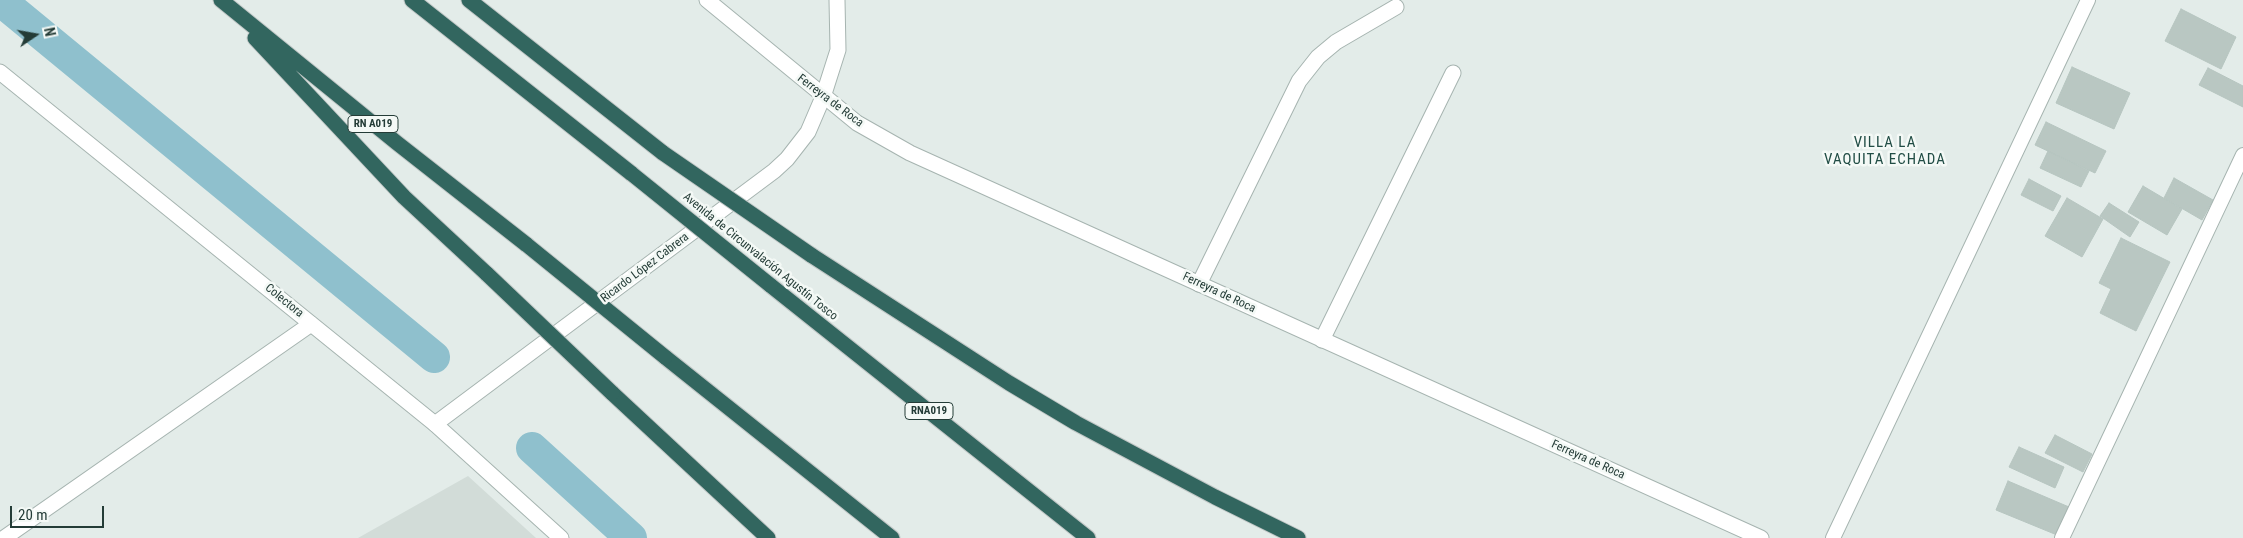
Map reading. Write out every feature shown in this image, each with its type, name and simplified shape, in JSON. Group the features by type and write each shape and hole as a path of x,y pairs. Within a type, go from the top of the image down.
{"highway":[{"name":"RN A019","path":"220,0 892,538"},
{"path":"220,0 404,197 768,538"},
{"name":"Avenida de Circunvalación Agustín Tosco","path":"412,0 1088,538"},
{"path":"469,0 662,153 811,255 1009,384 1076,423 1198,488 1298,538"}],"street":[{"name":"Ferreyra de Roca","path":"707,0 857,123 910,152 1761,538"},
{"name":"Ricardo López Cabrera","path":"435,424 774,171 808,132 823,97 838,50 837,0"},
{"path":"1199,284 1299,81 1318,57 1336,42 1396,7"},
{"name":"Colectora","path":"0,72 435,424 561,538"},
{"path":"1322,340 1453,73"},
{"path":"4,538 311,324"}],"lane":[{"path":"1833,538 2088,0"},
{"path":"2062,538 2243,154"}],"shaded area":[{"path":"468,476 536,538 358,538"}],"building":[{"path":"2181,9 2236,37 2221,69 2165,41"},
{"path":"2072,67 2130,93 2114,129 2056,103"},
{"path":"2208,68 2243,86 2243,107 2199,85"},
{"path":"2046,122 2106,151 2095,173 2035,145"},
{"path":"2048,151 2089,171 2081,187 2040,168"},
{"path":"2174,178 2213,200 2202,220 2164,198"},
{"path":"2029,179 2061,196 2053,211 2021,195"},
{"path":"2143,186 2182,209 2167,235 2128,212"},
{"path":"2067,198 2103,219 2082,257 2045,236"},
{"path":"2109,203 2139,222 2130,237 2100,216"},
{"path":"2121,238 2170,262 2136,331 2100,313 2111,289 2099,283"},
{"path":"2055,435 2092,454 2083,472 2045,453"},
{"path":"2019,447 2064,467 2055,488 2009,467"},
{"path":"2008,481 2069,507 2057,535 1996,510"}],"waterway":[{"path":"0,0 434,357"},
{"path":"532,448 631,538"}],"district":[{"name":"VILLA LA VAQUITA ECHADA","path":"1885,152"}]}
